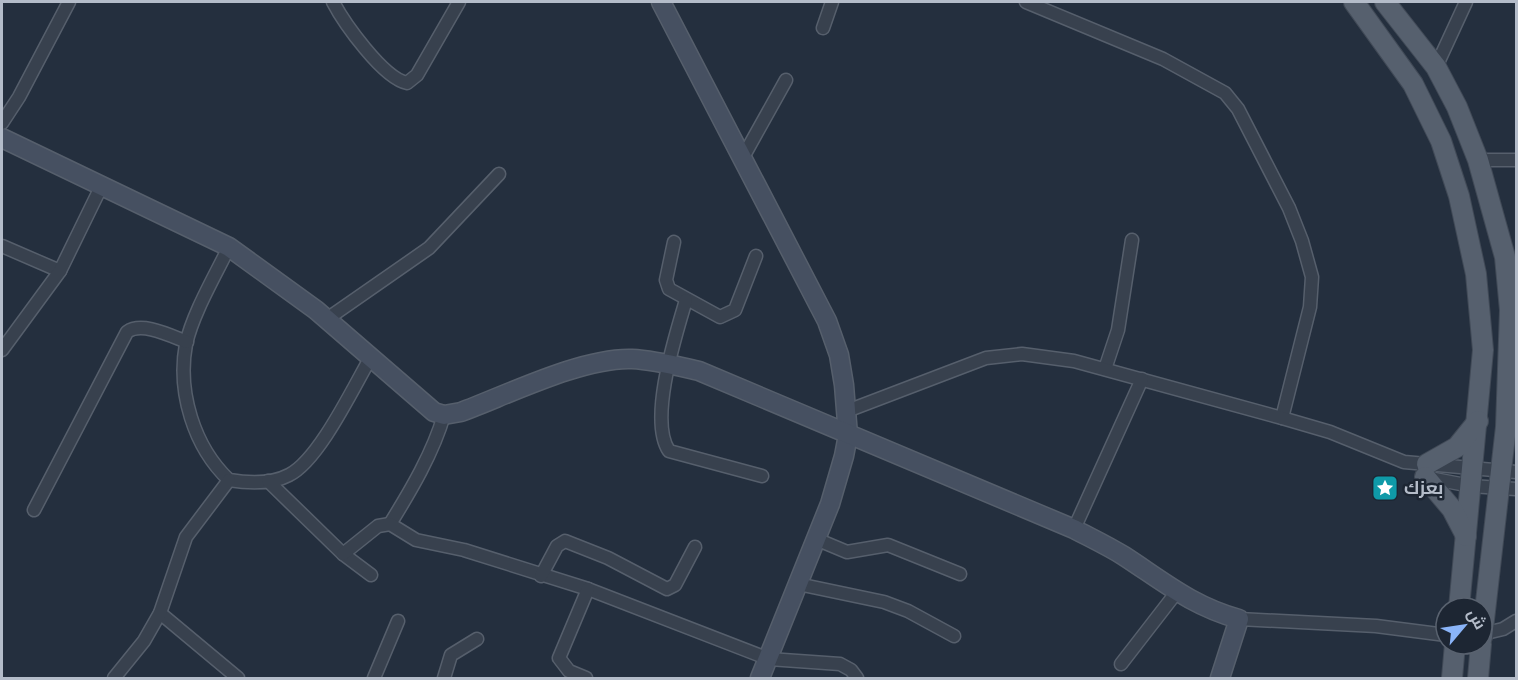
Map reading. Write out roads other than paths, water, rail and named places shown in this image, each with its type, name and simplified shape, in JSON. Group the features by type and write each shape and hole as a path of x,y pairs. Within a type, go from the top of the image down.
{"main road":[{"path":"1354,2 1413,84 1441,141 1459,196 1476,274 1483,350 1460,596"},
{"path":"1385,2 1436,67 1457,106 1478,160 1505,256 1510,310 1509,470 1508,489 1489,596"},
{"path":"1466,536 1452,509 1426,471 1456,447 1478,421"},
{"path":"1452,678 1454,656"},
{"path":"1478,678 1480,656"}],"street":[{"path":"2,123 19,98 69,2"},
{"path":"333,2 360,42 390,72 407,83 417,75 459,2"},
{"path":"661,2 827,321 839,355 848,435 837,482 760,678"},
{"path":"823,28 832,2"},
{"path":"1026,2 1163,59 1225,93 1238,109 1288,208 1302,241 1312,277 1310,307 1282,418"},
{"path":"1436,67 1466,2"},
{"path":"742,159 786,80"},
{"path":"2,138 102,184 229,247 327,319 434,412 444,415 461,412 599,363 630,359 699,371 1074,529 1122,555 1176,593 1209,610 1239,618 1366,625 1434,634"},
{"path":"1478,160 1516,160"},
{"path":"327,319 429,248 499,174"},
{"path":"2,350 60,271 102,184"},
{"path":"1106,369 1118,330 1132,240"},
{"path":"674,242 667,284 674,294 720,317 731,314 756,256"},
{"path":"2,246 60,271"},
{"path":"229,247 187,342 186,388 196,434 210,460 229,480 268,481 289,476 306,462 371,357"},
{"path":"686,300 667,364 663,440 669,451 762,476"},
{"path":"34,510 127,332 143,328 187,342"},
{"path":"847,411 986,358 1022,354 1074,361 1106,369 1329,432 1426,471 1472,476 1508,489"},
{"path":"1074,529 1142,379"},
{"path":"390,524 429,454 444,415"},
{"path":"1426,471 1472,476 1509,470"},
{"path":"114,678 144,641 160,613 186,537 229,480"},
{"path":"268,481 343,554 371,575"},
{"path":"343,554 378,526 390,524 416,540 464,550 588,589 769,659 840,664 851,670 857,678"},
{"path":"816,538 848,552 888,545 960,574"},
{"path":"542,576 557,546 565,542 608,558 667,589 675,585 695,547"},
{"path":"798,584 884,602 908,611 954,636"},
{"path":"586,678 569,671 559,657 588,589"},
{"path":"1121,664 1176,593"},
{"path":"160,613 238,678"},
{"path":"1220,678 1239,618"},
{"path":"374,678 398,621"},
{"path":"1494,632 1516,621"},
{"path":"444,678 451,655 477,639"}],"place":[{"name":"بعزك","path":"1385,488"}]}
